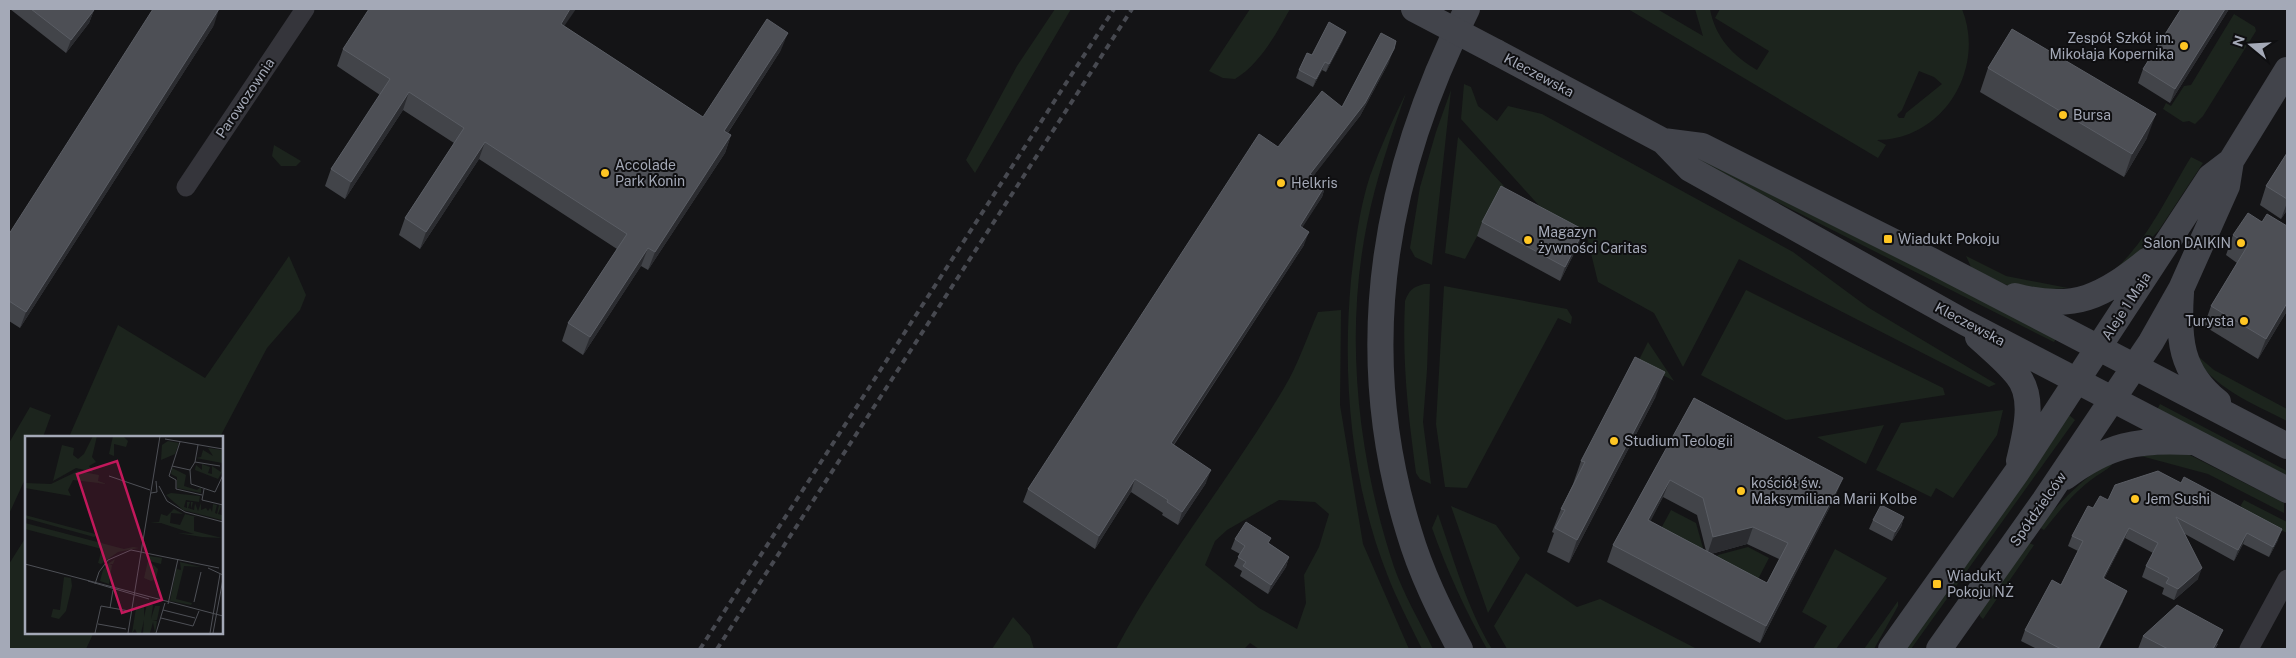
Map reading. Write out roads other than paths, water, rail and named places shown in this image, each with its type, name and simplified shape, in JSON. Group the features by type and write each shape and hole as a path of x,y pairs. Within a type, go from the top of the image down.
{"main road":[{"name":"Kleczewska","path":"1414,9 1664,141 1690,169 1964,322 2287,490"},
{"path":"1460,649 1429,586 1401,506 1389,450 1383,407 1380,337 1387,247 1402,172 1430,88 1462,18"},
{"name":"Aleje 1 Maja","path":"2077,381 2210,177 2231,161 2287,70"},
{"name":"Kleczewska","path":"1664,141 1702,146 1981,287 2287,446"},
{"name":"Aleje 1 Maja","path":"2134,367 2181,289 2227,186 2231,161"},
{"path":"1981,287 2047,302 2079,301 2093,297 2108,289 2163,248"},
{"path":"2181,289 2179,333 2194,378 2212,397 2246,424"},
{"path":"1964,322 2018,375 2025,391 2028,407 2017,472"},
{"name":"Spółdzielców","path":"1939,649 2044,501 2134,367"},
{"path":"1891,649 2017,472 2077,381"},
{"path":"2044,501 2063,479 2101,454 2145,441 2198,443"}],"street":[{"name":"Parowozownia","path":"186,187 305,9"},
{"path":"2248,649 2287,579"}],"railway":[{"path":"700,649 1114,9"},
{"path":"717,649 1132,9"}],"place":[{"name":"Zespół Szkół im. Mikołaja Kopernika","path":"2184,46"},
{"name":"Bursa","path":"2063,115"},
{"name":"Accolade Park Konin","path":"605,173"},
{"name":"Helkris","path":"1281,183"},
{"name":"Wiadukt Pokoju","path":"1888,239"},
{"name":"Magazyn żywności Caritas","path":"1528,240"},
{"name":"Salon DAIKIN","path":"2241,243"},
{"name":"Turysta","path":"2244,321"},
{"name":"Studium Teologii","path":"1614,441"},
{"name":"kościół św. Maksymiliana Marii Kolbe","path":"1741,491"},
{"name":"Jem Sushi","path":"2135,499"},
{"name":"Wiadukt Pokoju NŻ","path":"1937,584"}]}
